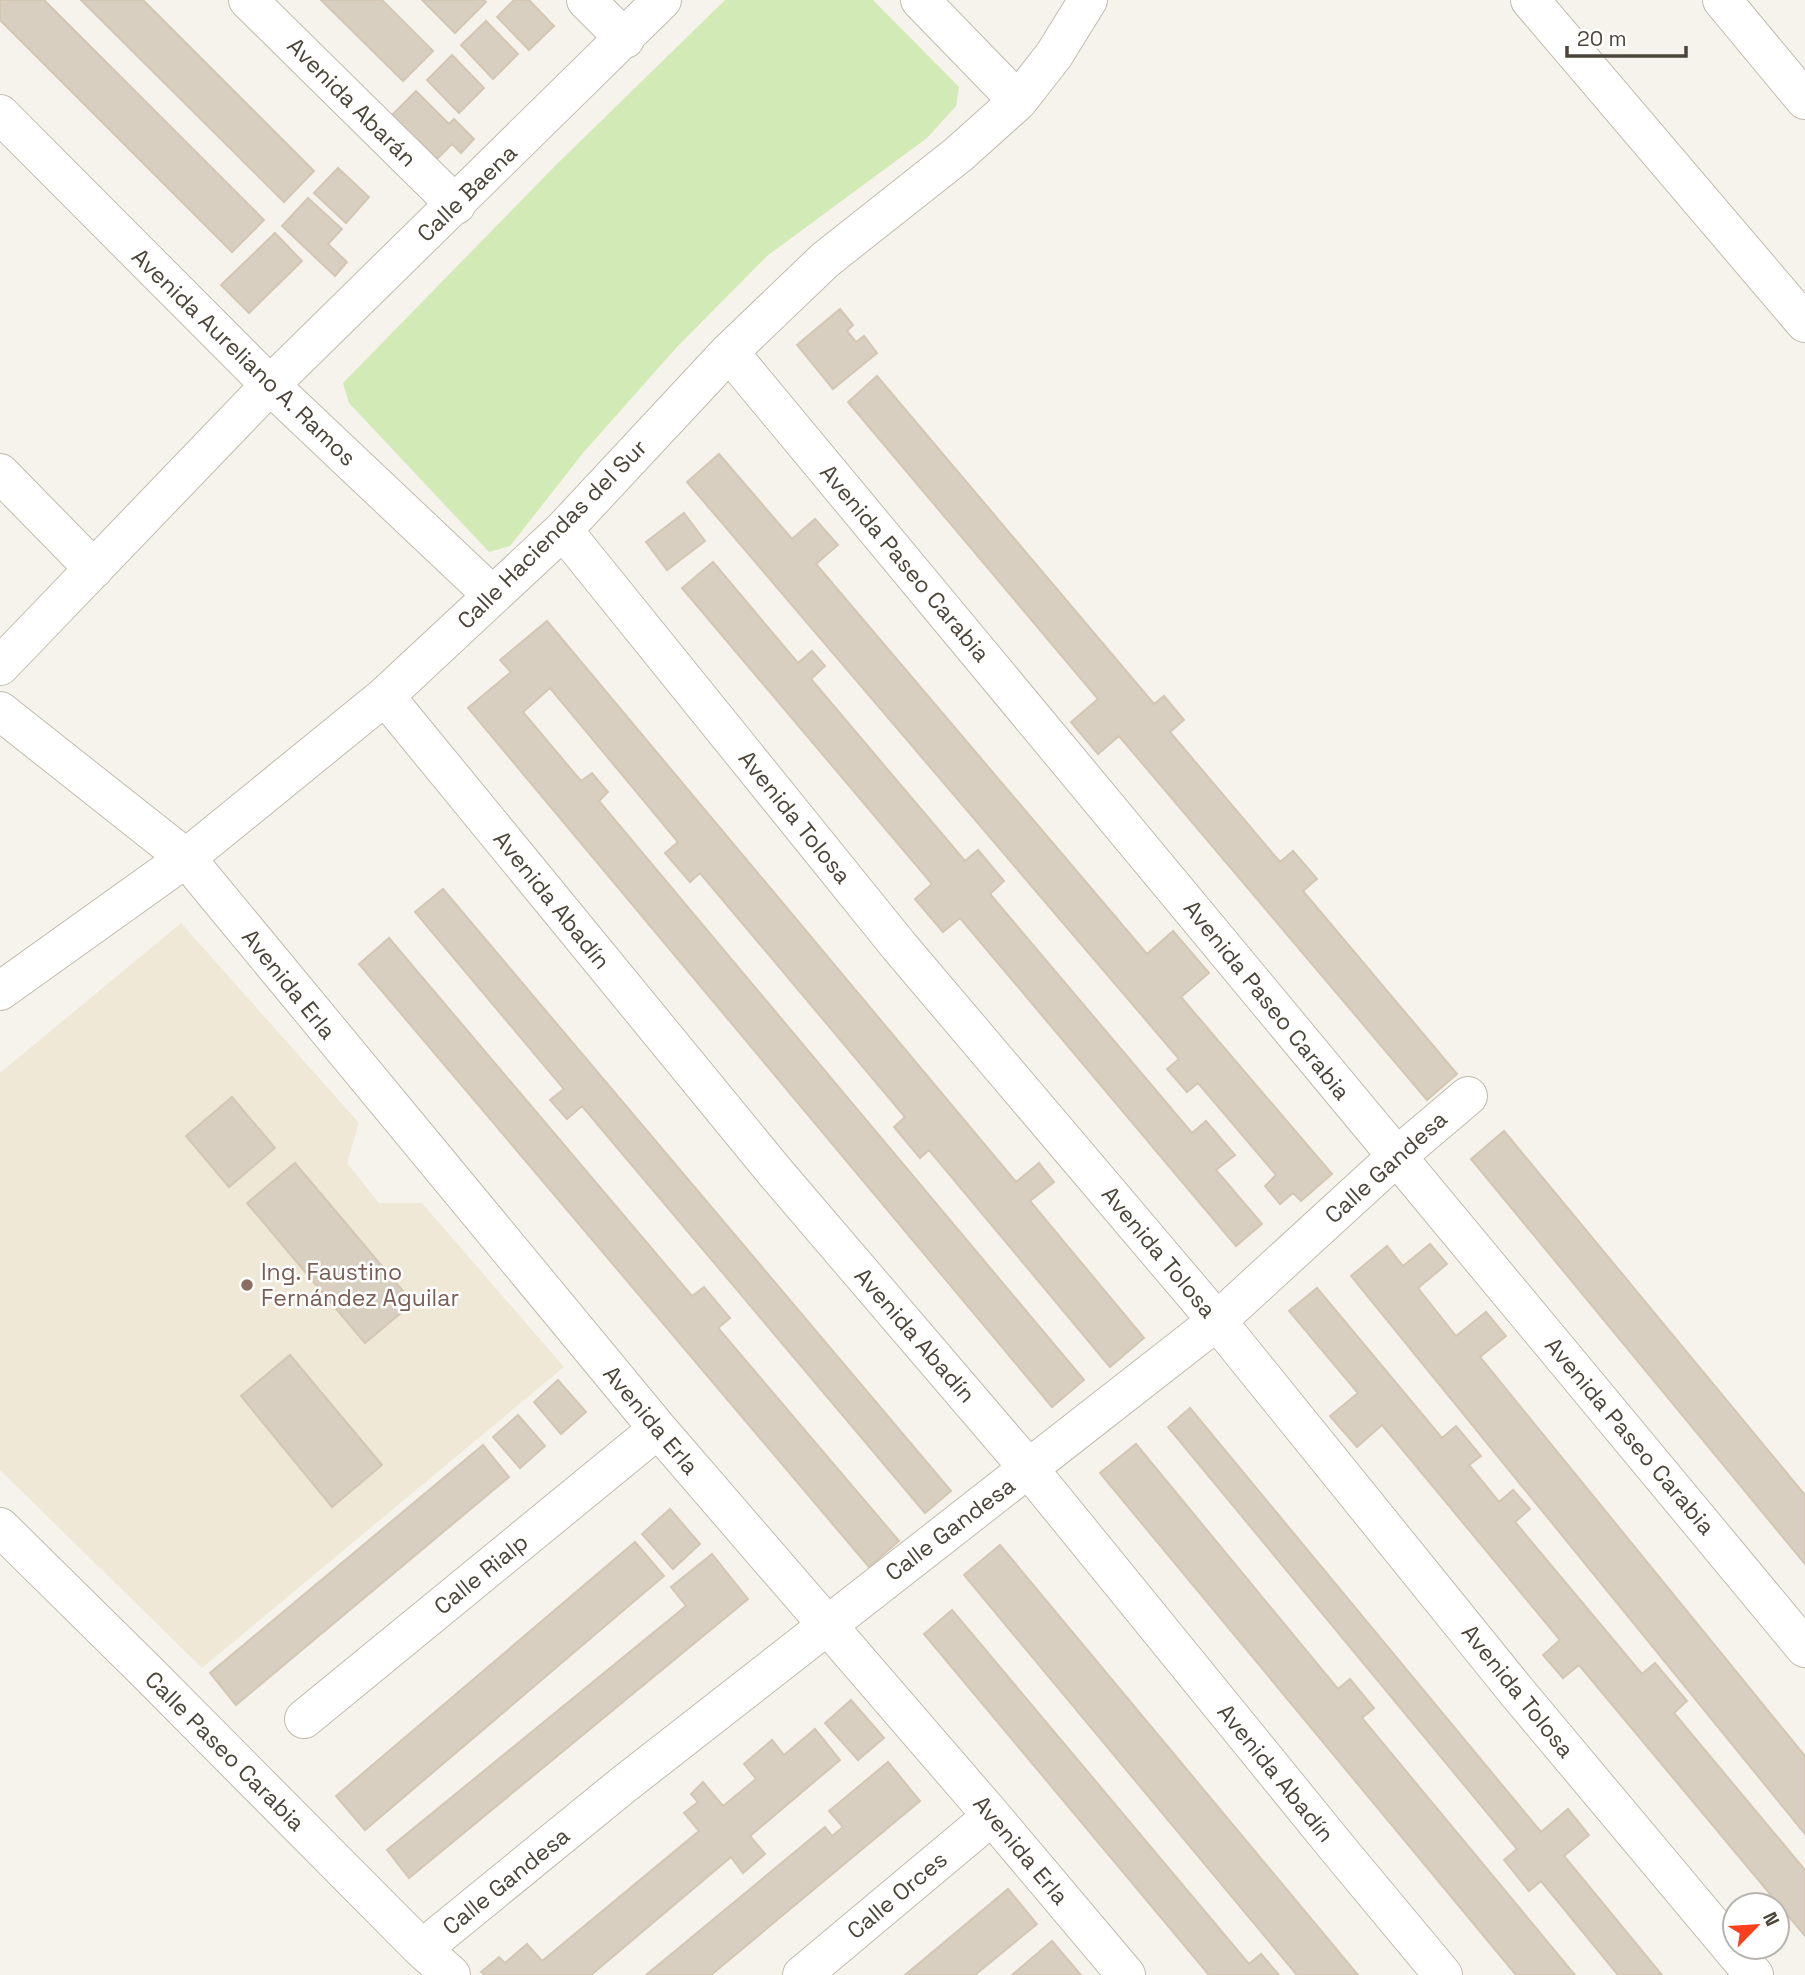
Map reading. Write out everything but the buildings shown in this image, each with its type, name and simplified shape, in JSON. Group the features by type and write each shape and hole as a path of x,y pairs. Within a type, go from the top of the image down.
{"street":[{"name":"Avenida Abarán","path":"248,0 456,205"},
{"path":"586,0 625,38"},
{"name":"Calle Baena","path":"0,666 270,385 662,0"},
{"path":"920,0 1018,101"},
{"name":"Calle Haciendas del Sur","path":"0,992 186,858 385,696 563,530 729,352 825,260 959,154 1018,101 1054,55 1088,0"},
{"path":"1530,0 1805,323"},
{"path":"1722,0 1805,100"},
{"name":"Avenida Aureliano A. Ramos","path":"0,114 270,385 492,595"},
{"name":"Avenida Paseo Carabia","path":"729,352 1805,1648"},
{"path":"0,473 94,569"},
{"name":"Avenida Tolosa","path":"563,530 899,946 1217,1321 1517,1692 1754,1975"},
{"name":"Avenida Abadín","path":"385,696 775,1172 1029,1469 1443,1975"},
{"name":"Avenida Erla","path":"0,711 186,858 658,1429 1126,1975"},
{"name":"Calle Gandesa","path":"422,1950 612,1793 1217,1321 1396,1157 1468,1096"},
{"name":"Calle Rialp","path":"304,1718 658,1429"},
{"name":"Calle Paseo Carabia","path":"0,1527 422,1950 451,1975"},
{"name":"Calle Orces","path":"802,1975 992,1816"}],"shaded area":[{"name":"Ing. Faustino Fernández Aguilar","path":"181,923 359,1123 347,1163 379,1203 422,1203 564,1367 202,1668 0,1470 0,1073"}],"green space":[{"path":"725,0 873,0 959,87 956,106 927,138 767,256 676,348 583,453 510,546 489,552 349,403 343,383 555,166"}],"place":[{"name":"Ing. Faustino Fernández Aguilar","path":"247,1285"}]}
